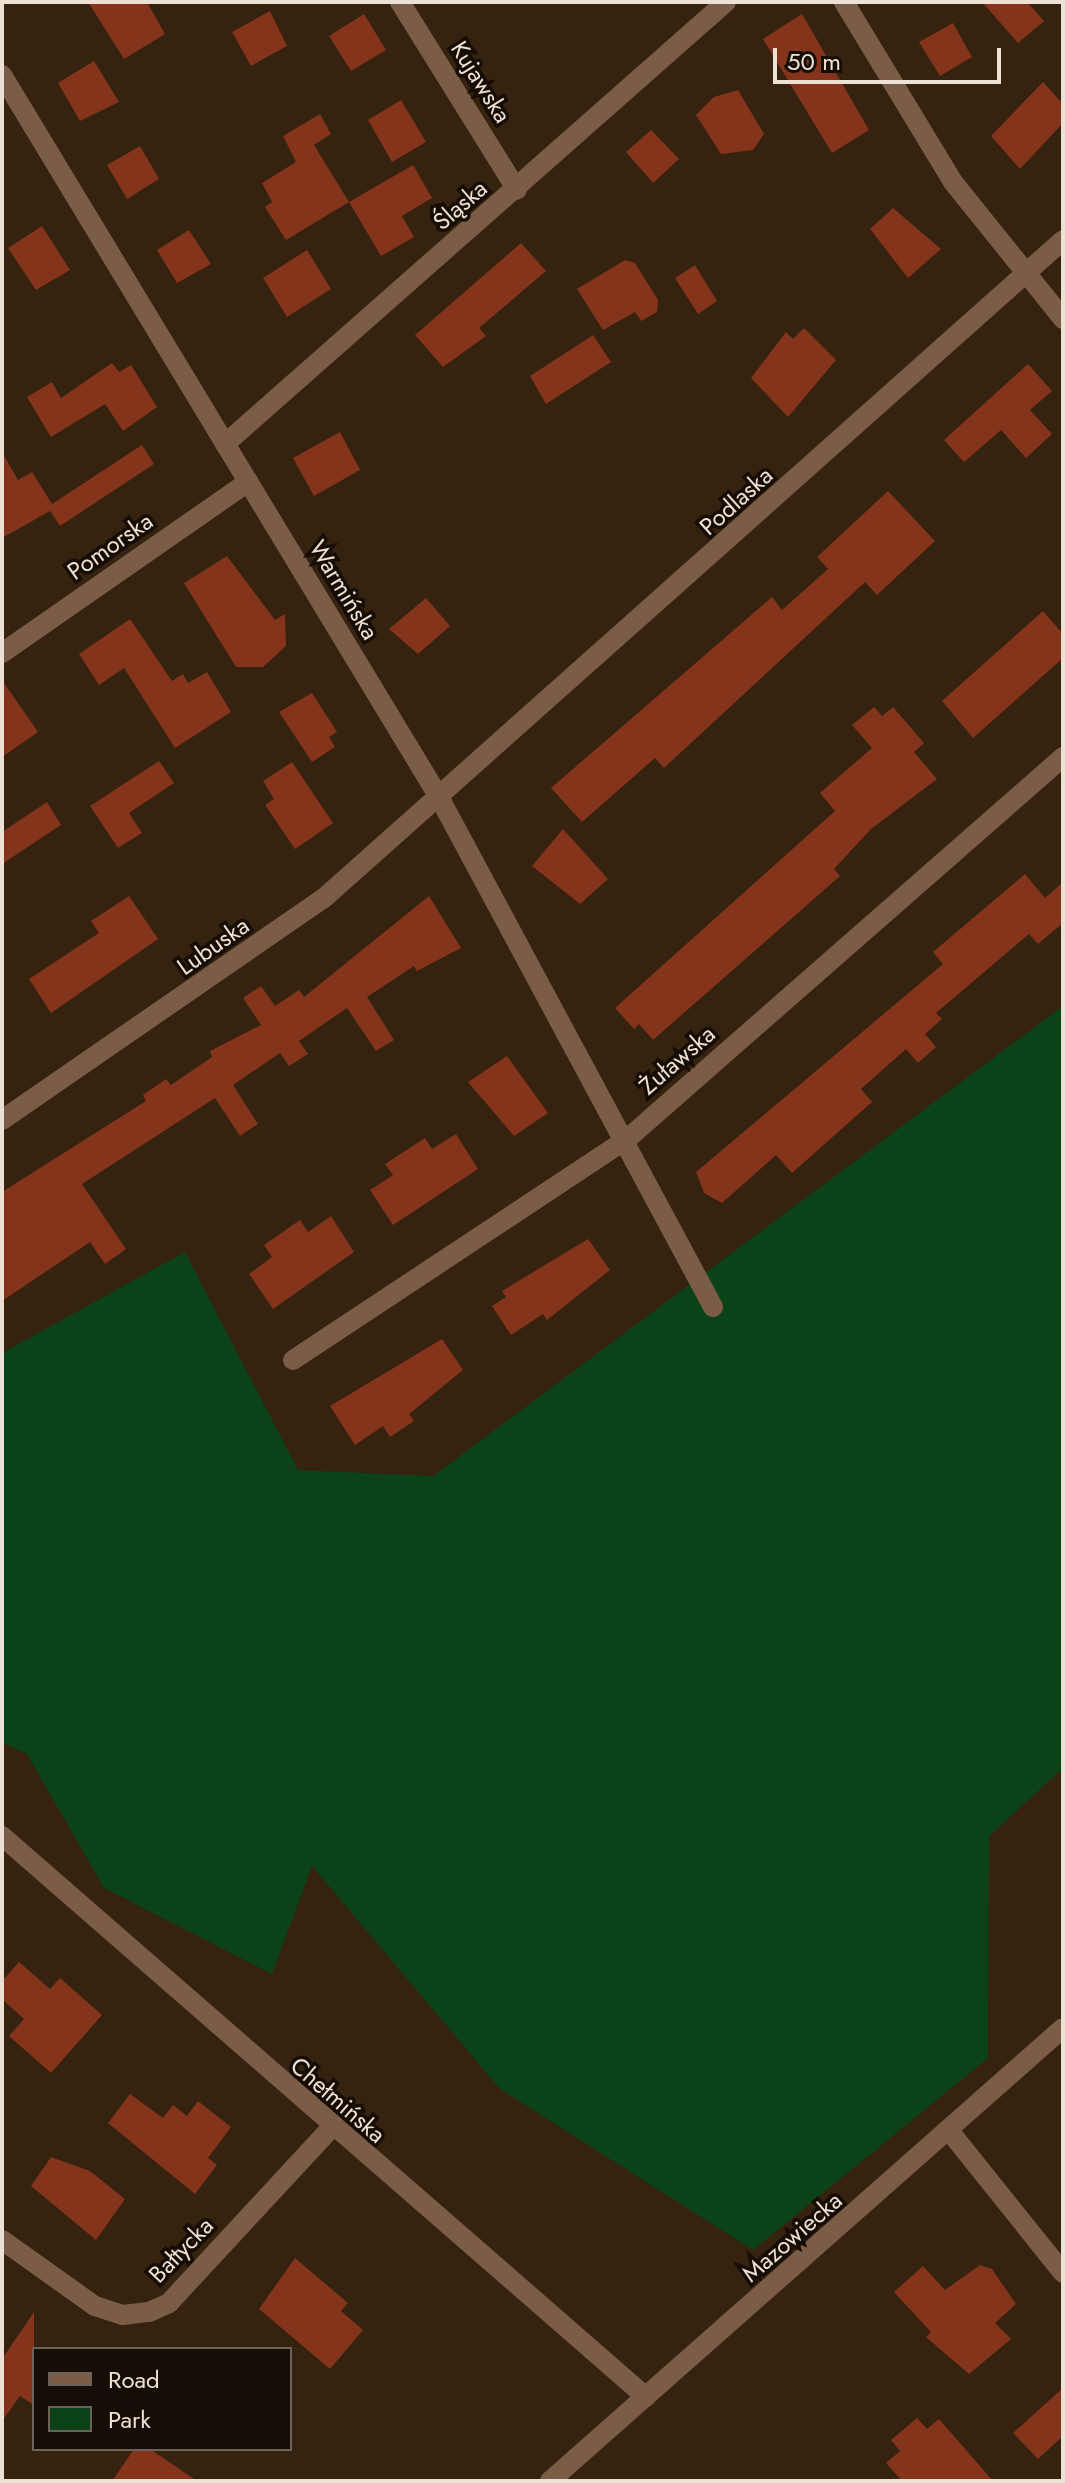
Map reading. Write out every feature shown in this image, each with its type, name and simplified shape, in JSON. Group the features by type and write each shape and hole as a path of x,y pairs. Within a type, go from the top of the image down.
{"street":[{"name":"Kujawska","path":"400,2 517,190"},
{"name":"Śląska","path":"225,444 517,190 726,2"},
{"path":"844,2 953,182 1026,277 1063,319"},
{"name":"Warmińska","path":"2,75 439,797 713,1307"},
{"name":"Podlaska","path":"439,797 1026,277 1063,240"},
{"name":"Pomorska","path":"2,653 248,482"},
{"name":"Żuławska","path":"293,1360 626,1140 1063,757"},
{"name":"Lubuska","path":"2,1120 324,898 439,797"},
{"name":"Chełmińska","path":"2,1836 330,2129 578,2332 646,2397"},
{"name":"Mazowiecka","path":"550,2481 951,2133 1063,2028"},
{"name":"Bałtycka","path":"2,2240 95,2306 123,2315 149,2312 169,2303 330,2129"},
{"path":"951,2133 1063,2273"}],"green space":[{"path":"1063,1006 1063,1768 989,1836 988,2058 753,2250 500,2089 312,1866 272,1974 104,1888 27,1754 2,1742 2,1353 185,1252 298,1470 433,1476"}],"building":[{"path":"88,2 147,2 165,34 124,59"},
{"path":"982,2 1027,2 1044,21 1018,43"},
{"path":"270,11 287,46 251,66 232,32"},
{"path":"364,14 386,50 351,71 329,36"},
{"path":"802,14 869,130 832,153 763,39"},
{"path":"953,23 972,57 940,76 919,42"},
{"path":"94,61 119,102 80,121 58,83"},
{"path":"1043,82 1063,104 1063,123 1020,169 991,136"},
{"path":"738,90 764,134 753,150 721,154 696,115 714,97"},
{"path":"401,100 426,142 392,162 368,120"},
{"path":"320,114 331,134 314,145 349,202 286,240 265,207 272,202 262,183 296,162 283,136"},
{"path":"651,130 679,159 653,183 626,152"},
{"path":"140,146 159,179 127,199 107,165"},
{"path":"413,165 432,198 402,216 414,237 381,256 349,202"},
{"path":"893,208 941,249 908,278 870,229"},
{"path":"42,226 70,270 36,290 8,248"},
{"path":"189,230 211,264 177,283 157,250"},
{"path":"521,243 546,271 479,328 486,336 443,367 415,335"},
{"path":"307,250 331,289 287,317 263,278"},
{"path":"625,260 635,263 658,300 657,312 641,321 635,312 603,330 577,289"},
{"path":"695,265 717,301 698,314 675,278"},
{"path":"804,328 836,360 788,417 751,378 786,332 793,339"},
{"path":"593,335 611,362 546,404 530,376"},
{"path":"112,363 119,372 131,365 157,407 123,431 105,404 51,437 27,397 52,382 61,398"},
{"path":"1028,364 1052,391 1030,410 1052,434 1026,458 1001,430 964,462 944,440"},
{"path":"340,432 360,470 314,496 293,458"},
{"path":"142,445 154,464 60,526 50,511 2,538 2,452 18,480 32,472 52,504"},
{"path":"888,491 935,541 877,595 865,582 664,768 655,758 582,822 551,788 772,597 782,610 828,569 817,557"},
{"path":"227,556 275,620 285,614 286,646 263,667 236,667 184,583"},
{"path":"426,598 450,626 418,654 389,629"},
{"path":"1043,611 1063,634 1063,658 973,738 942,701"},
{"path":"130,619 172,681 183,674 188,683 207,672 231,712 175,748 124,668 99,685 79,654"},
{"path":"2,680 38,732 2,757"},
{"path":"312,693 337,732 329,737 335,747 312,762 279,712"},
{"path":"874,707 882,716 893,707 924,743 914,752 937,779 871,829 834,869 840,876 653,1040 639,1024 634,1029 615,1008 835,811 820,793 872,748 852,725"},
{"path":"159,761 174,783 129,813 142,833 118,848 90,806"},
{"path":"292,762 333,823 295,849 265,805 274,799 263,781"},
{"path":"47,802 61,825 2,864 2,832"},
{"path":"563,829 608,879 580,904 532,866"},
{"path":"1025,874 1045,898 1063,882 1063,923 1038,944 1029,934 936,1013 942,1019 925,1034 936,1047 918,1063 906,1049 861,1089 872,1102 792,1173 776,1155 722,1203 704,1193 696,1172 943,964 933,952"},
{"path":"129,896 158,939 51,1013 29,979 99,933 91,921"},
{"path":"429,896 461,948 417,971 414,966 367,997 394,1040 376,1051 347,1008 299,1041 308,1054 289,1066 280,1053 233,1085 258,1124 240,1136 215,1098 82,1184 126,1249 105,1264 90,1242 2,1301 2,1192 146,1101 143,1095 166,1079 171,1085 212,1057 210,1051 261,1025 243,998 261,986 275,1006 299,990 304,997"},
{"path":"507,1056 548,1113 514,1136 468,1082"},
{"path":"456,1134 478,1169 393,1225 370,1190 393,1175 385,1164 425,1138 432,1149"},
{"path":"331,1216 354,1252 273,1309 249,1274 272,1257 264,1245 300,1220 308,1232"},
{"path":"588,1239 610,1270 547,1320 543,1314 511,1335 492,1306 506,1297 502,1291"},
{"path":"442,1339 463,1370 409,1414 414,1421 390,1437 383,1426 355,1445 330,1406"},
{"path":"19,1962 50,1989 60,1978 102,2015 51,2073 9,2036 24,2019 2,1999 2,1981"},
{"path":"130,2094 163,2118 173,2105 187,2116 198,2101 231,2127 208,2158 217,2165 195,2194 108,2123"},
{"path":"51,2157 90,2171 125,2199 96,2240 31,2186"},
{"path":"295,2258 348,2303 341,2311 363,2330 330,2369 259,2309"},
{"path":"980,2265 992,2269 1016,2304 995,2323 1011,2339 969,2374 926,2337 931,2332 894,2292 923,2266 945,2290"},
{"path":"34,2312 32,2404 20,2396 2,2421 2,2359"},
{"path":"1063,2388 1063,2436 1038,2459 1013,2433"},
{"path":"917,2418 927,2429 939,2419 993,2481 902,2481 886,2463 900,2451 891,2440"},
{"path":"133,2451 153,2451 197,2481 112,2481"}]}
